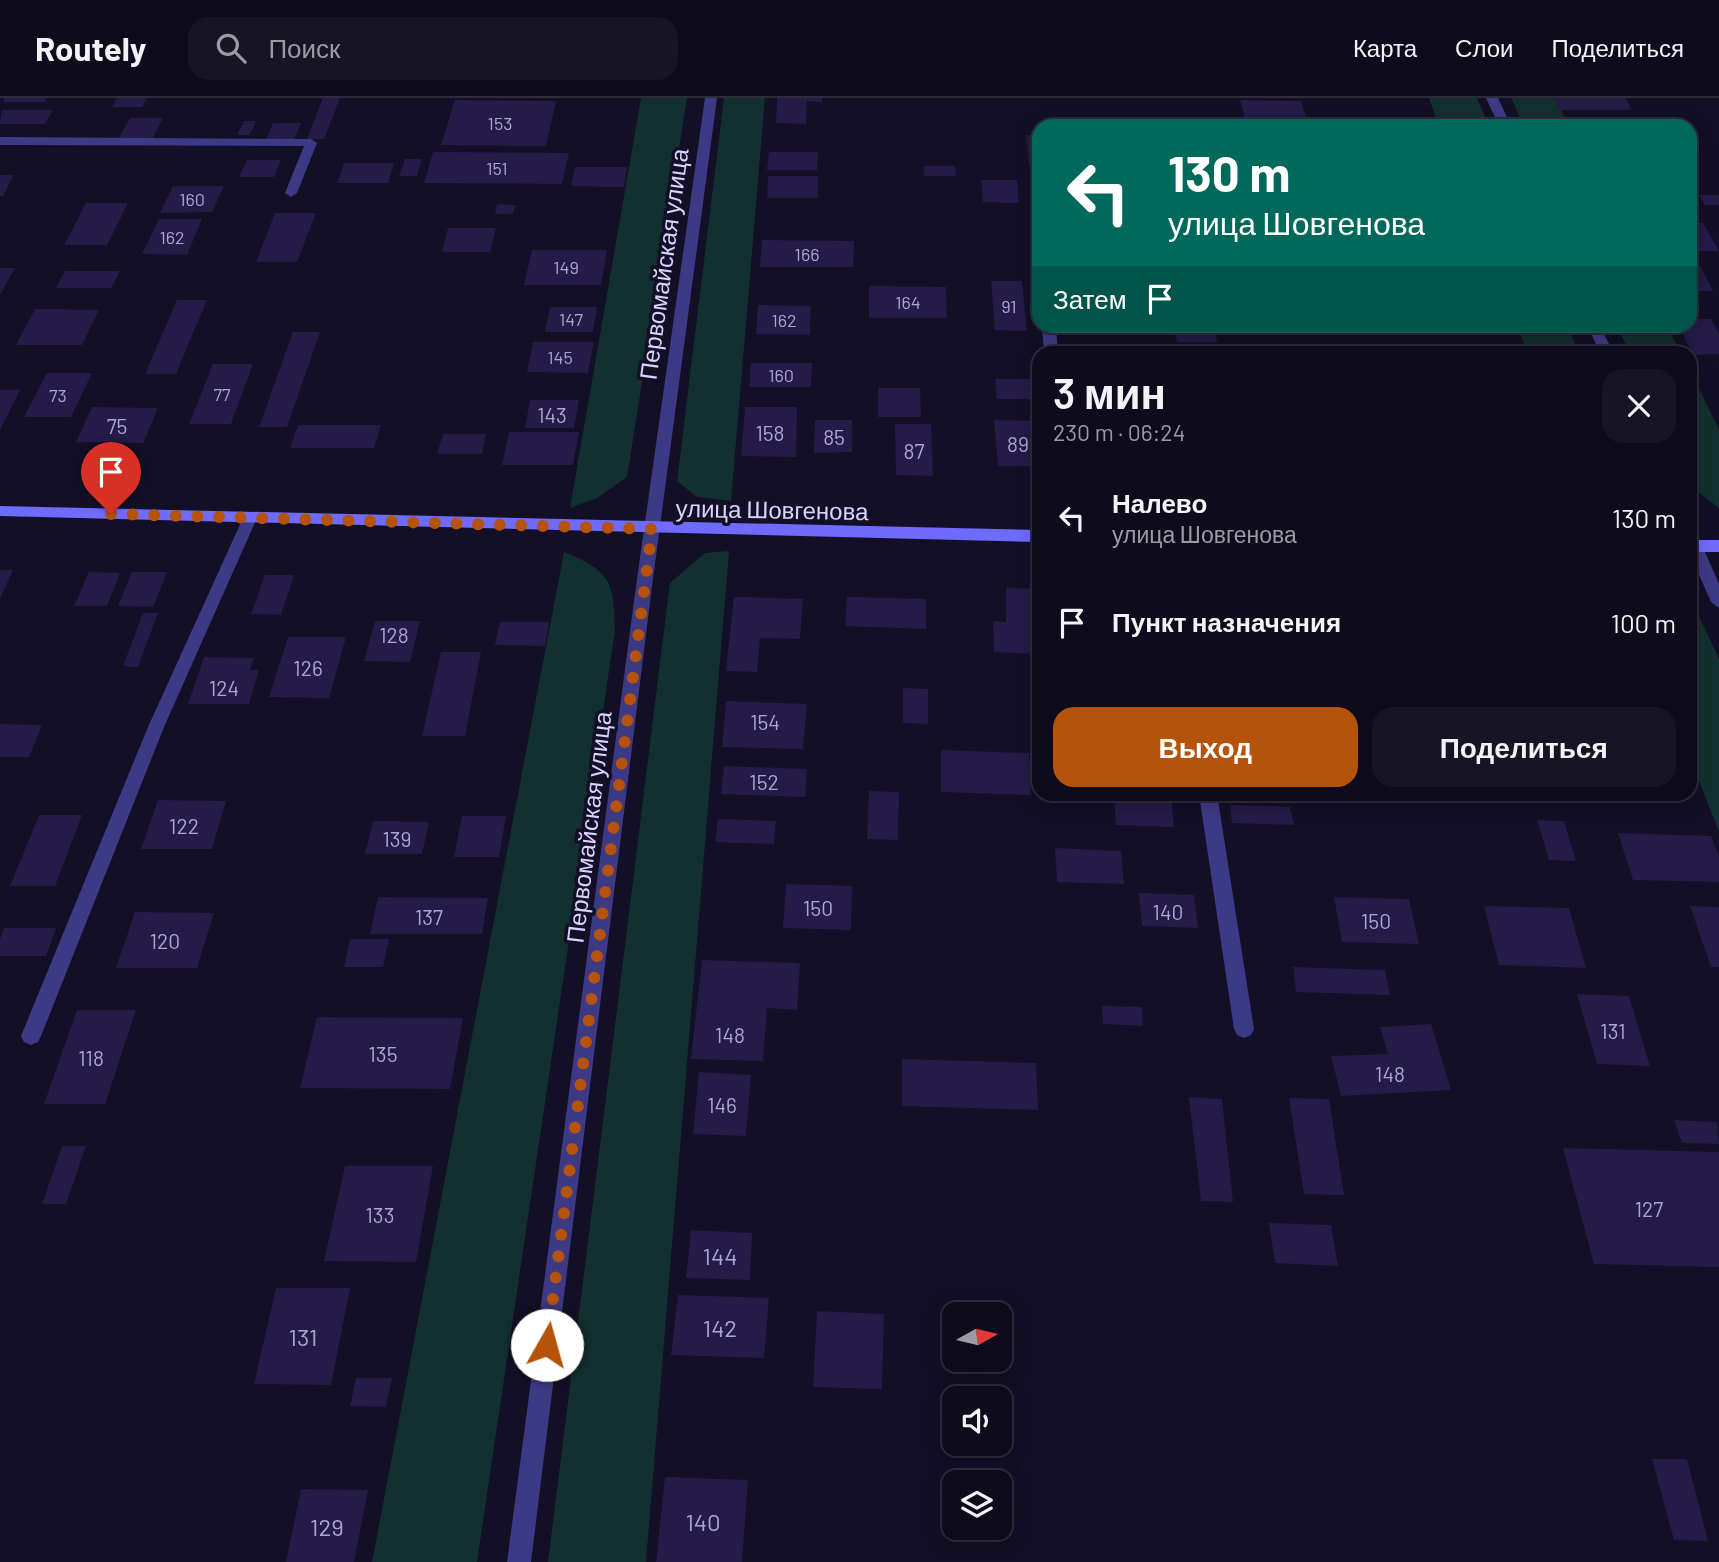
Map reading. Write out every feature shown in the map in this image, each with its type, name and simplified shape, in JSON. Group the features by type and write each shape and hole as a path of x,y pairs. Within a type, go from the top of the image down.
{"main road":[{"name":"улица Шовгенова","path":"0,511 652,529 1032,536"},
{"path":"1697,544 1719,546"}],"street":[{"name":"Первомайская улица","path":"519,1562 652,529 711,98"},
{"path":"1492,98 1502,119"},
{"path":"0,141 311,143 291,193"},
{"path":"31,1036 156,727 250,518"},
{"path":"1697,554 1719,602"},
{"path":"1209,801 1244,1029"}],"green space":[{"path":"641,98 687,98 627,477 597,498 570,508"},
{"path":"724,98 765,98 731,501 697,497 677,481"},
{"path":"1429,98 1477,98 1486,119 1436,119"},
{"path":"1511,98 1555,98 1566,119 1521,119"},
{"path":"1520,333 1570,333 1576,346 1525,346"},
{"path":"1620,333 1671,333 1677,346 1627,346"},
{"path":"1697,384 1719,430 1719,508 1698,492"},
{"path":"729,551 646,1562 548,1562 670,583 705,553"},
{"path":"564,552 592,565 607,580 613,600 615,630 477,1562 372,1562"},
{"path":"1697,612 1719,659 1719,832 1697,775"}],"building":[{"path":"5,98 47,98 45,102 3,102"},
{"path":"117,98 147,98 142,107 112,107"},
{"path":"323,98 340,98 324,139 307,139"},
{"path":"777,98 822,98 822,102 807,101 806,124 776,123"},
{"path":"1555,98 1625,98 1632,110 1561,110"},
{"path":"455,100 556,101 546,146 441,145"},
{"path":"1240,100 1301,101 1307,119 1245,119"},
{"path":"2,110 53,110 45,124 0,124"},
{"path":"130,118 163,118 152,139 118,139"},
{"path":"244,121 256,121 250,135 237,135"},
{"path":"273,123 301,123 294,140 266,140"},
{"path":"1026,135 1032,135 1032,166 1029,166"},
{"path":"433,152 569,153 562,184 424,183"},
{"path":"769,152 818,152 817,170 767,170"},
{"path":"405,159 422,159 417,176 399,176"},
{"path":"247,160 281,160 274,177 239,177"},
{"path":"344,163 394,163 388,183 337,183"},
{"path":"924,166 955,166 956,176 924,176"},
{"path":"575,167 627,167 624,187 571,186"},
{"path":"0,175 14,175 3,196 0,196"},
{"path":"768,176 818,176 818,198 767,198"},
{"path":"981,180 1017,180 1019,203 983,202"},
{"path":"173,186 224,186 212,212 160,213"},
{"path":"1699,195 1719,195 1719,205 1705,205"},
{"path":"86,203 128,203 107,245 64,245"},
{"path":"497,204 516,205 513,214 495,214"},
{"path":"275,213 316,213 297,262 256,262"},
{"path":"159,219 202,219 187,255 142,254"},
{"path":"1697,223 1703,223 1719,251 1697,251"},
{"path":"448,228 496,228 490,252 442,252"},
{"path":"762,240 854,241 853,267 760,267"},
{"path":"532,250 607,250 601,285 524,285"},
{"path":"1697,264 1699,264 1713,291 1697,291"},
{"path":"0,268 15,268 0,295"},
{"path":"65,271 120,271 111,288 56,288"},
{"path":"991,281 1022,281 1027,331 995,330"},
{"path":"869,286 946,287 947,318 869,318"},
{"path":"177,300 207,300 176,374 145,374"},
{"path":"758,305 811,306 810,335 756,334"},
{"path":"550,307 597,307 593,332 545,332"},
{"path":"35,309 99,310 82,345 16,345"},
{"path":"1697,319 1711,319 1719,334 1719,354 1697,355 1697,346 1689,346 1682,333 1697,333"},
{"path":"293,332 320,332 287,427 259,427"},
{"path":"1175,333 1215,333 1217,342 1177,342"},
{"path":"1338,333 1413,333 1413,334"},
{"path":"533,342 594,342 588,373 527,372"},
{"path":"751,363 812,363 811,387 749,387"},
{"path":"213,364 253,364 231,424 189,424"},
{"path":"47,373 92,373 71,417 24,417"},
{"path":"995,379 1032,379 1032,399 997,399"},
{"path":"878,388 920,388 921,417 878,417"},
{"path":"0,390 20,390 0,430"},
{"path":"530,400 579,400 574,428 525,428"},
{"path":"92,407 158,408 143,443 76,442"},
{"path":"745,407 797,407 796,457 741,456"},
{"path":"815,420 852,420 852,452 814,453"},
{"path":"994,420 1032,421 1032,466 998,466"},
{"path":"895,424 931,424 933,476 896,475"},
{"path":"298,425 381,425 374,448 290,448"},
{"path":"509,432 579,432 573,465 502,465"},
{"path":"443,434 486,434 482,454 437,454"},
{"path":"0,570 13,570 0,599"},
{"path":"89,572 120,573 107,606 74,606"},
{"path":"132,572 167,572 153,607 118,606"},
{"path":"265,575 294,575 281,615 251,614"},
{"path":"1006,588 1032,589 1032,654 994,652 993,621 1006,622"},
{"path":"734,597 803,599 800,639 760,638 757,672 726,671"},
{"path":"847,597 926,599 926,629 845,626"},
{"path":"143,613 158,613 138,667 123,666"},
{"path":"375,621 420,621 410,662 364,661"},
{"path":"500,622 549,622 545,646 495,645"},
{"path":"288,637 346,637 329,698 269,697"},
{"path":"441,652 481,652 465,736 422,736"},
{"path":"204,657 254,658 250,670 259,670 249,704 188,704"},
{"path":"903,688 928,689 928,724 903,723"},
{"path":"726,701 807,704 803,749 722,747"},
{"path":"0,724 42,725 29,757 0,757"},
{"path":"941,750 1029,753 1031,795 941,792"},
{"path":"724,766 807,769 805,797 721,794"},
{"path":"869,791 899,792 898,840 867,839"},
{"path":"158,800 226,801 212,849 141,849"},
{"path":"1114,801 1172,801 1174,827 1116,825"},
{"path":"1230,805 1290,807 1294,825 1232,823"},
{"path":"39,815 82,815 55,886 10,886"},
{"path":"462,816 506,816 499,857 454,857"},
{"path":"718,819 776,821 774,844 715,842"},
{"path":"1537,820 1564,821 1576,861 1549,860"},
{"path":"373,821 429,822 422,854 365,854"},
{"path":"1618,833 1711,836 1719,857 1719,882 1633,880"},
{"path":"1055,848 1121,851 1124,884 1057,882"},
{"path":"786,884 852,886 851,930 783,928"},
{"path":"1139,893 1194,895 1198,928 1142,926"},
{"path":"378,897 488,898 482,934 370,934"},
{"path":"1334,897 1409,899 1419,944 1342,942"},
{"path":"1484,906 1569,908 1586,968 1499,965"},
{"path":"1690,906 1719,907 1719,967 1711,967"},
{"path":"135,912 214,913 197,968 116,968"},
{"path":"4,928 56,928 46,956 0,956 0,939"},
{"path":"350,939 389,939 383,967 344,967"},
{"path":"702,960 800,963 797,1010 767,1008 763,1061 691,1059"},
{"path":"1293,967 1385,970 1390,995 1296,992"},
{"path":"1577,994 1629,996 1650,1066 1597,1064"},
{"path":"1102,1006 1142,1007 1143,1026 1103,1024"},
{"path":"77,1010 136,1010 105,1104 44,1104"},
{"path":"317,1017 463,1018 450,1089 300,1088"},
{"path":"1431,1024 1451,1090 1341,1096 1331,1056 1388,1054 1380,1027"},
{"path":"902,1059 1036,1063 1038,1110 902,1106"},
{"path":"699,1072 751,1075 746,1136 693,1134"},
{"path":"1189,1097 1222,1099 1233,1202 1201,1201"},
{"path":"1289,1098 1329,1099 1344,1195 1304,1194"},
{"path":"1674,1120 1717,1122 1719,1144 1682,1143"},
{"path":"62,1146 86,1146 66,1204 42,1204"},
{"path":"1563,1148 1719,1152 1719,1267 1594,1264"},
{"path":"345,1166 433,1166 416,1262 324,1261"},
{"path":"1269,1223 1331,1225 1338,1266 1275,1263"},
{"path":"691,1230 752,1233 750,1280 686,1278"},
{"path":"276,1288 350,1288 331,1385 254,1384"},
{"path":"678,1295 769,1298 764,1358 671,1355"},
{"path":"817,1311 884,1314 882,1389 813,1387"},
{"path":"356,1378 392,1378 386,1407 350,1406"},
{"path":"1652,1459 1687,1459 1708,1541 1674,1540"},
{"path":"665,1477 748,1480 742,1562 656,1562"},
{"path":"301,1489 368,1490 354,1562 286,1562"}],"route":[{"path":"111,514 652,529 547,1345"}]}
